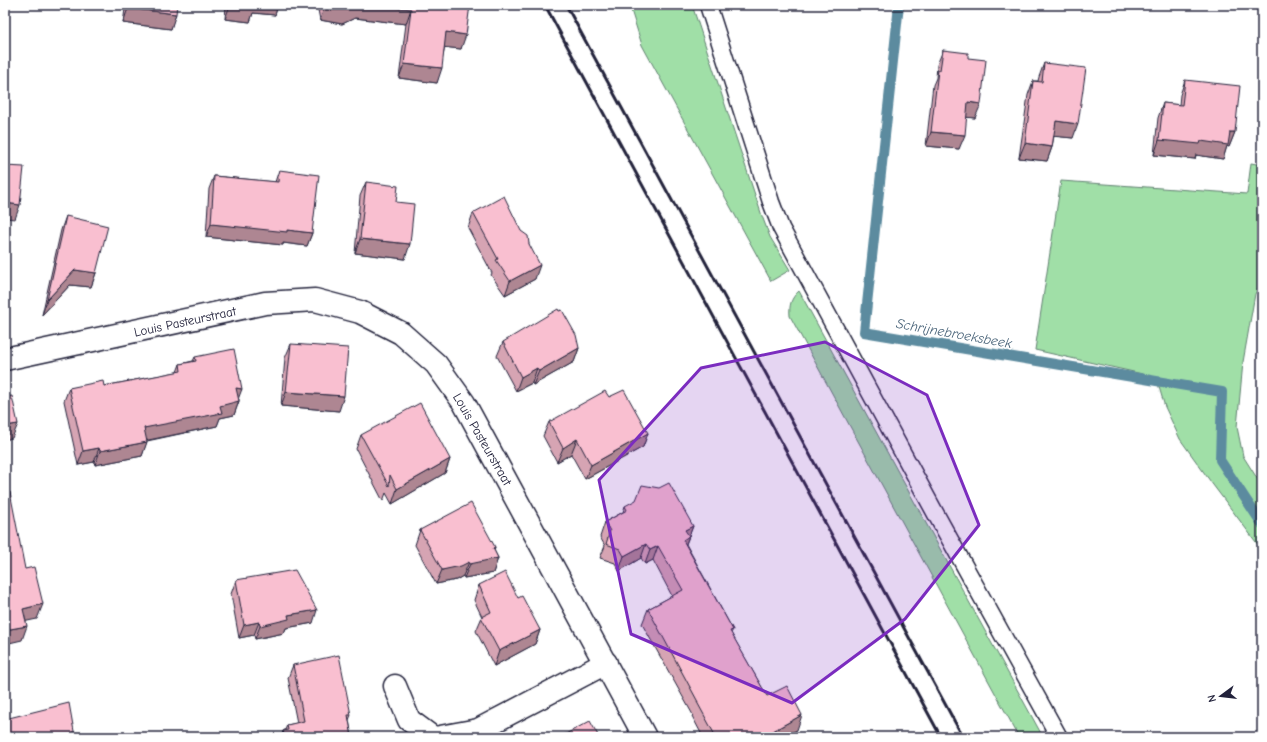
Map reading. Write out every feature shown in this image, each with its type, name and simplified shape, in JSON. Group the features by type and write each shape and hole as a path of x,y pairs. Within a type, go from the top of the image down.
{"street":[{"name":"Louis Pasteurstraat","path":"5,359 265,304 315,300 360,312 401,333 436,364 464,403 645,737"},
{"path":"440,737 478,730 606,663"},
{"path":"395,686 409,720 432,737"}],"lane":[{"path":"708,5 771,202 781,228 938,518 1059,737"}],"highlighted area":[{"path":"825,342 927,395 979,525 905,619 792,703 631,634 599,480 701,368"}],"green space":[{"path":"634,5 692,5 762,216 770,237 790,270 771,281 642,45 630,7"},
{"path":"1251,163 1262,165 1262,281 1255,294 1243,362 1237,427 1243,456 1262,486 1262,550 1180,439 1165,407 1156,377 1035,350 1061,181 1247,194"},
{"path":"799,291 1043,737 1019,737 790,316 791,302"}],"building":[{"path":"129,5 177,5 176,14 128,8"},
{"path":"236,5 255,5 255,7"},
{"path":"325,5 358,5 347,9"},
{"path":"373,5 470,5 466,35 446,32 442,68 404,64 411,9"},
{"path":"943,50 968,53 968,58 986,60 981,104 968,102 965,135 931,132 938,70 940,70"},
{"path":"1044,63 1086,68 1078,124 1056,121 1052,147 1025,143 1033,81 1042,82"},
{"path":"1185,80 1240,86 1235,132 1230,132 1228,145 1201,141 1200,144 1159,140 1163,103 1182,105"},
{"path":"5,166 24,167 20,205 5,203"},
{"path":"279,170 319,175 312,233 287,230 287,232 211,224 214,176 278,182"},
{"path":"366,182 398,186 396,202 414,204 410,244 360,239"},
{"path":"504,196 521,231 528,236 529,244 540,265 510,281 496,260 498,259 473,213"},
{"path":"66,216 108,226 96,273 75,270 47,300"},
{"path":"558,309 559,311 562,310 576,335 579,348 539,371 537,368 521,377 503,342"},
{"path":"291,344 348,348 344,396 286,392"},
{"path":"234,349 242,389 236,388 239,401 220,406 222,413 144,428 147,442 100,451 99,448 83,451 69,388 103,381 104,386 181,371 180,364 196,361 195,357"},
{"path":"624,390 648,433 591,465 577,439 563,448 549,422 605,391 609,397"},
{"path":"12,396 18,424 5,426 5,397"},
{"path":"420,403 450,459 397,489 390,475 389,486 361,435"},
{"path":"669,483 693,526 685,530 689,536 683,540 733,630 730,631 767,696 787,686 802,715 762,737 716,737 648,609 683,590 658,546 650,550 646,544 624,556 620,549 606,544 610,531 605,522 627,510 625,506 636,500 642,485 659,488"},
{"path":"10,492 25,569 34,567 43,604 23,609 27,626 5,630 5,494"},
{"path":"471,503 495,547 493,548 498,558 470,564 469,562 461,566 442,570 420,530"},
{"path":"295,570 317,610 288,615 289,619 260,626 259,622 244,625 236,580"},
{"path":"505,572 518,598 522,596 540,630 499,651 481,617 491,612 479,585"},
{"path":"339,655 351,715 348,715 352,737 285,737 283,731 288,730 287,725 304,721 293,665"},
{"path":"69,703 75,737 5,737 5,719"},
{"path":"590,721 599,737 560,737"}],"waterway":[{"name":"Schrijnebroeksbeek","path":"899,5 864,332 1222,392 1220,460 1262,524"}],"railway":[{"path":"545,5 941,737"},
{"path":"566,5 963,737"}]}
